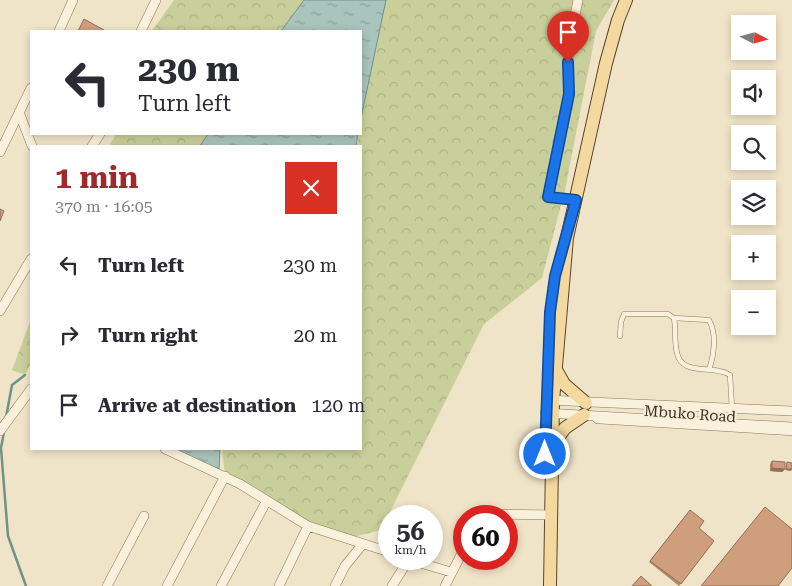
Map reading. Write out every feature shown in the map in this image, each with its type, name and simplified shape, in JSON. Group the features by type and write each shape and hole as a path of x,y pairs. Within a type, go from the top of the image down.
{"main road":[{"path":"550,583 549,407 552,303 556,270 567,238 606,63 618,20 626,0"},
{"path":"550,515 552,446 549,407 555,368 567,238"},
{"path":"552,446 565,428 591,410 564,384 555,368"}],"street":[{"path":"59,30 74,0"},
{"path":"141,30 156,0"},
{"path":"576,200 548,197 569,94 568,49 578,0"},
{"path":"0,152 30,90"},
{"path":"19,112 32,145"},
{"path":"0,311 30,261"},
{"path":"0,431 30,390"},
{"path":"549,407 792,427"},
{"path":"591,410 732,409 792,411"},
{"path":"167,450 225,476 308,526 378,549"},
{"path":"167,586 225,476"},
{"path":"221,586 266,502"},
{"path":"518,514 550,515"},
{"path":"111,585 144,516"},
{"path":"279,586 308,526"},
{"path":"335,586 345,566 362,545"},
{"path":"445,586 453,568"},
{"path":"392,586 401,570"},
{"path":"443,570 451,572"}],"lane":[{"path":"620,336 621,322 624,314 668,314 674,318 709,320 714,334 709,370"},
{"path":"674,318 677,354 682,363 688,367 724,371 730,375 732,409"},
{"name":"Mbuko Road","path":"591,410 597,421 792,433"}],"green space":[{"path":"174,0 304,0 282,30 153,30"},
{"path":"386,0 614,0 596,31 565,190 542,278 484,324 394,505 378,505 378,531 345,539 275,508 225,476 222,450 362,450 362,145 357,145 359,135 362,135 366,83"},
{"path":"115,135 207,135 201,145 110,145"},
{"path":"30,322 30,365 25,375 12,370"}],"water":[{"path":"304,0 386,0 362,113 362,30 282,30"},
{"path":"207,135 358,135 356,145 201,145"},
{"path":"172,450 220,450 219,470"}],"building":[{"path":"84,19 104,30 78,30"},
{"path":"0,209 4,211 0,221"},
{"path":"772,461 785,462 785,469 772,468"},
{"path":"787,462 792,463 792,469 786,469"},
{"path":"765,507 792,529 792,568 778,586 701,586"},
{"path":"690,510 704,521 699,528 714,541 681,584 650,561"},
{"path":"641,576 652,586 632,586"}],"waterway":[{"path":"6,417 12,385 25,375"},
{"path":"4,432 1,448 8,536 26,586"}],"route":[{"path":"545,454 546,382 550,312 555,276 576,200 548,197 569,94 568,62"}]}
